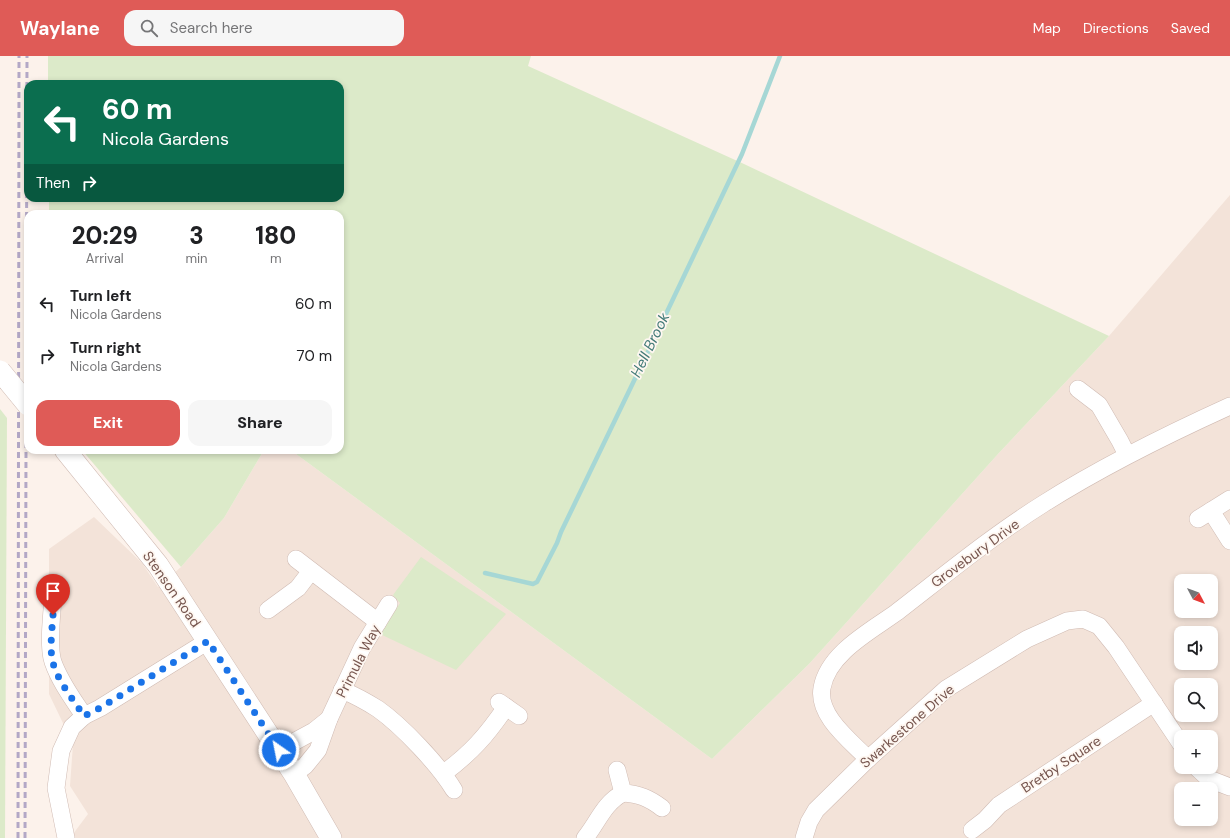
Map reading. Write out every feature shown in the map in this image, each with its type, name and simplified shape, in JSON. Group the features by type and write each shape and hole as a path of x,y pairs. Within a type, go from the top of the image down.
{"street":[{"path":"0,371 24,400"},
{"path":"1078,389 1099,405 1120,440 1127,455"},
{"name":"Grovebury Drive","path":"868,759 834,723 823,702 822,688 834,663 858,641 1007,528 1043,504 1127,455 1230,406"},
{"name":"Stenson Road","path":"68,454 158,565 279,750 331,838"},
{"path":"1230,499 1205,515 1230,541"},
{"path":"296,559 378,622"},
{"path":"268,610 298,588 311,571"},
{"path":"54,585 51,646 53,661 59,677 84,716"},
{"name":"Primula Way","path":"294,774 305,766 318,750 329,719 362,648 389,604"},
{"name":"Swarkestone Drive","path":"804,838 816,810 868,759 946,689 1027,639 1067,621 1083,619 1099,626 1174,733"},
{"path":"66,838 56,788 61,751 72,727 84,716 100,708 208,641"},
{"path":"342,690 378,709 396,724 444,773 454,790"},
{"name":"Bretby Square","path":"972,830 1000,805 1154,703"},
{"path":"444,773 467,755 508,709"},
{"name":"Primula Way","path":"279,750 314,731 329,719"},
{"path":"617,770 623,793"},
{"path":"1204,774 1209,779 1230,787"},
{"path":"585,838 604,808 614,798 623,793 638,794 650,799 662,808"}],"shaded area":[{"path":"1230,195 1230,838 70,838 88,814 70,786 73,744 49,694 49,549 94,517 142,563 158,587 181,567 224,518 262,454 296,454 712,759 809,664 998,454 1109,336"}],"green space":[{"path":"48,56 531,56 528,66 744,164 1109,336 998,454 809,664 712,759 296,454 344,454 344,210 49,210 49,202 344,202 344,80 48,80"},
{"path":"0,409 7,418 5,838 0,838"},
{"path":"85,454 262,454 224,518 181,567"},
{"path":"421,557 506,614 456,670 380,634 400,603 393,595"}],"waterway":[{"name":"Hell Brook","path":"485,573 533,584 537,582 742,154 780,56"}],"railway":[{"path":"18,838 19,56"},
{"path":"27,56 27,80"},
{"path":"27,202 27,210"},
{"path":"25,838 26,454"}],"route":[{"path":"53,615 51,646 53,661 59,677 84,716 100,708 208,641 279,750"}]}
